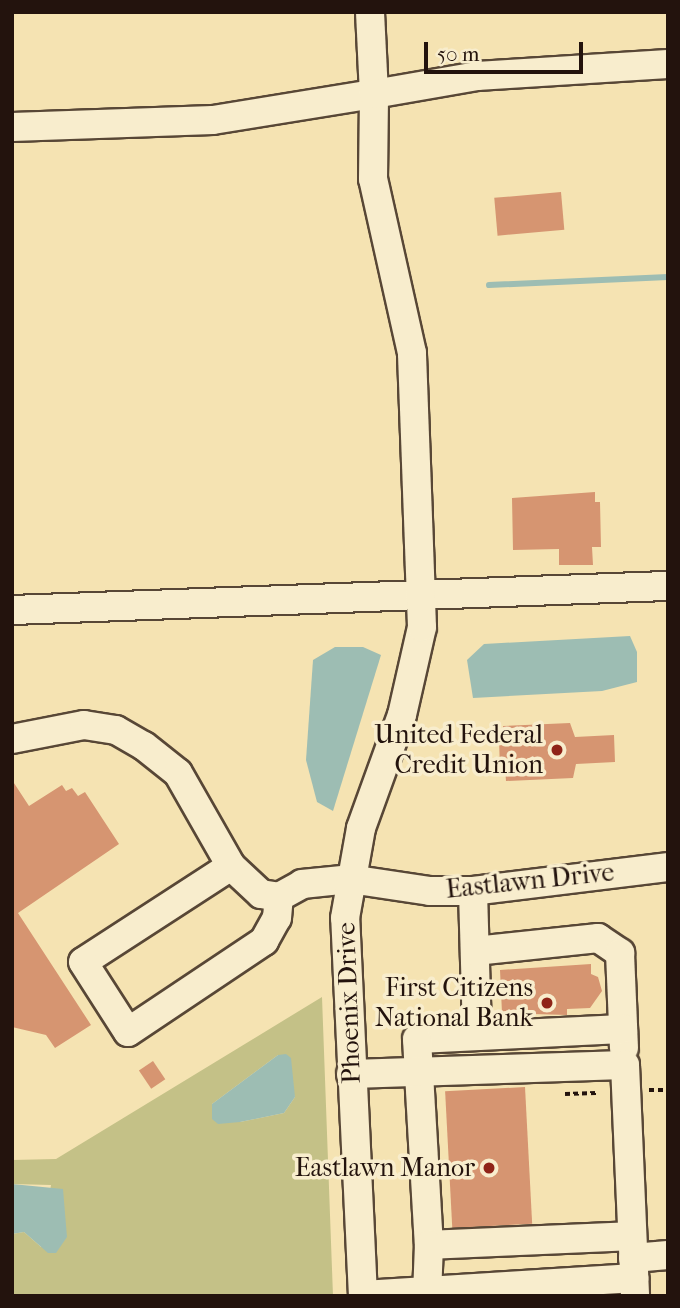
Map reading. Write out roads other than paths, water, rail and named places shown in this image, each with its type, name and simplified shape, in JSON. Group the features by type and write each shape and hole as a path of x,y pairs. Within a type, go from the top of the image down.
{"street":[{"name":"Phoenix Drive","path":"363,1296 344,971 350,879 361,828 402,715 422,627 412,353 373,178 374,94 370,12"},
{"path":"12,127 213,120 477,76 668,64"},
{"path":"12,610 668,586"},
{"path":"12,739 84,725 116,730 144,746 178,773 231,866 261,894 279,897 277,918 264,941 128,1032 83,962 231,866"},
{"name":"Eastlawn Drive","path":"279,897 302,884 350,879 430,891 473,891 668,867"},
{"path":"473,891 477,1036"},
{"path":"475,951 598,938 620,953 634,1267"},
{"path":"426,1294 429,1245 417,1039 623,1030"},
{"path":"351,1074 625,1065"},
{"path":"429,1245 634,1267"},
{"path":"363,1296 426,1294 634,1267 668,1255"}],"water":[{"path":"630,636 637,652 637,682 602,691 473,698 467,660 484,644"},
{"path":"335,647 363,647 381,655 333,811 317,802 306,760 313,660"},
{"path":"286,1054 291,1058 295,1097 284,1113 218,1124 212,1119 212,1104 278,1055"},
{"path":"12,1184 63,1189 67,1237 56,1253 48,1253 24,1232 12,1234"}],"waterway":[{"path":"489,285 668,277"}],"place":[{"name":"United Federal Credit Union","path":"557,750"},
{"name":"First Citizens National Bank","path":"547,1003"},
{"name":"Eastlawn Manor","path":"489,1168"}]}
